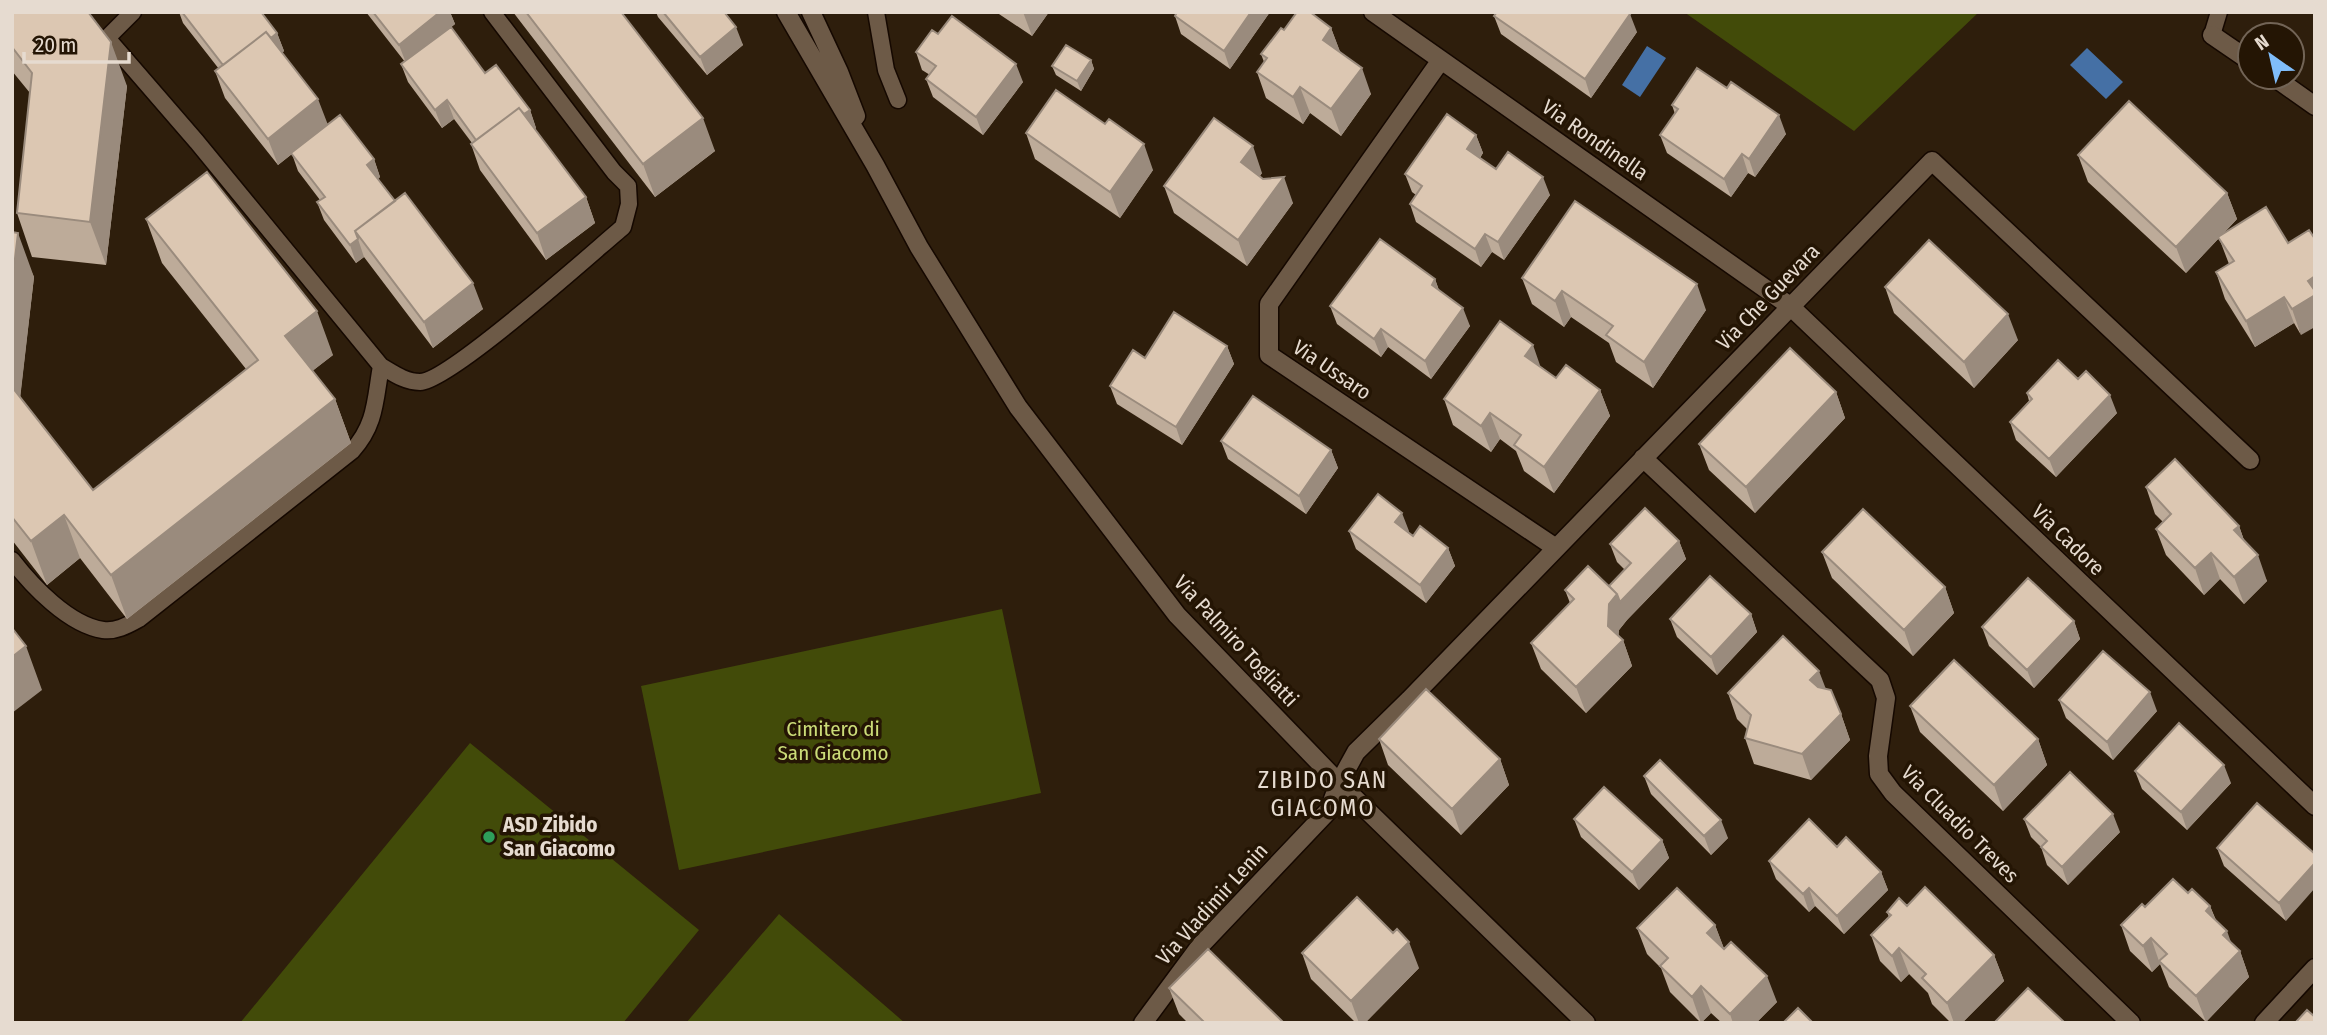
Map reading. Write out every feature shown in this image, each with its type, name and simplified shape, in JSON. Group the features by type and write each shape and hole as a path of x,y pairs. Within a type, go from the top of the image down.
{"street":[{"name":"Via Palmiro Togliatti","path":"786,12 919,247 1018,407 1177,615 1339,783 1586,1023"},
{"name":"Via Palmiro Togliatti","path":"811,12 839,72 875,165"},
{"name":"Via Rondinella","path":"1373,12 1790,306"},
{"path":"2212,35 2236,51"},
{"name":"Via Ussaro","path":"1441,60 1269,304 1269,355 1556,548"},
{"path":"2294,91 2315,106"},
{"name":"Via Che Guevara","path":"1339,783 1356,752 1932,161 2250,460"},
{"name":"Via Cadore","path":"1790,306 2315,806"},
{"name":"Via Cluadio Treves","path":"1643,458 1880,680 1886,698 1878,756 1879,774 1893,793 2131,1023"},
{"name":"Via Vladimir Lenin","path":"1143,1023 1200,946 1329,810 1339,783"},
{"path":"2264,1023 2315,968"}],"lane":[{"path":"133,12 104,34 197,142 381,366 401,378 422,382 464,359 623,227 629,205 628,186 614,172 492,12"},
{"path":"876,12 886,70 898,100"},
{"path":"2212,35 2219,12"},
{"path":"12,560 24,576 77,621 103,630 120,629 139,619 352,451 365,436 375,411 381,366"}],"green space":[{"path":"1684,12 1979,12 1854,131"},
{"name":"Cimitero di San Giacomo","path":"1002,609 1041,793 679,870 641,686"},
{"name":"ASD Zibido San Giacomo","path":"470,743 699,930 623,1023 240,1023"},
{"path":"779,914 905,1023 686,1023"}],"water":[{"path":"1647,46 1666,58 1640,97 1622,85"},
{"path":"2087,48 2123,82 2106,99 2070,65"}],"building":[{"path":"12,12 88,12 111,42 90,222 17,213 32,73 12,47"},
{"path":"182,12 261,12 277,33 271,38 266,32 223,65"},
{"path":"373,12 440,12 399,45"},
{"path":"526,12 621,12 703,118 643,164"},
{"path":"663,12 724,12 736,27 700,57"},
{"path":"1177,12 1251,12 1224,51 1175,16"},
{"path":"1297,12 1310,12 1331,28 1323,40 1362,68 1331,109 1300,87 1293,97 1257,72 1267,58 1261,54"},
{"path":"1497,12 1630,14 1585,79 1494,16"},
{"path":"952,16 1016,64 976,117 926,79 936,66 916,52 932,30 938,34"},
{"path":"451,27 485,73 496,65 530,110 524,114 519,108 476,140 447,100 435,110 401,64"},
{"path":"266,32 318,99 268,139 215,71"},
{"path":"1066,45 1091,60 1077,81 1052,66"},
{"path":"1697,68 1727,88 1731,82 1779,115 1749,159 1742,154 1724,179 1660,135 1678,109 1672,105"},
{"path":"1056,90 1105,124 1109,119 1144,144 1110,192 1026,133"},
{"path":"2129,101 2227,193 2176,247 2078,155"},
{"path":"519,108 586,197 537,233 471,144"},
{"path":"1447,114 1476,135 1467,149 1496,169 1508,152 1543,177 1498,242 1485,234 1475,249 1410,204 1422,186 1405,174"},
{"path":"340,115 374,159 367,165 395,201 355,231 358,239 350,245 317,202 325,197 291,153"},
{"path":"1214,118 1253,146 1241,162 1263,179 1284,177 1238,240 1164,186"},
{"path":"207,172 317,311 285,336 335,399 111,575 64,515 31,541 12,517 12,387 93,490 258,360 146,219"},
{"path":"405,193 473,283 424,322 355,231"},
{"path":"1575,201 1697,284 1644,362 1606,335 1613,326 1562,291 1555,301 1522,278"},
{"path":"2266,207 2288,243 2309,230 2315,239 2315,276 2308,281 2315,295 2292,309 2284,297 2246,321 2216,272 2234,261 2218,237"},
{"path":"12,232 18,233 12,284"},
{"path":"1380,239 1435,279 1432,285 1463,308 1425,361 1381,329 1374,339 1330,306"},
{"path":"1929,240 2008,314 1964,362 1885,287"},
{"path":"1174,312 1227,346 1176,427 1110,386 1133,350 1145,358"},
{"path":"1500,321 1533,345 1525,356 1556,378 1566,365 1600,390 1544,467 1514,445 1521,435 1490,413 1481,426 1444,399"},
{"path":"1790,348 1836,392 1746,487 1699,444"},
{"path":"2058,360 2078,379 2086,371 2110,395 2049,459 2010,422 2032,399 2027,393"},
{"path":"1253,396 1331,450 1299,496 1221,441"},
{"path":"2175,459 2239,526 2234,530 2258,555 2234,577 2211,553 2195,568 2156,529 2171,514 2146,487"},
{"path":"1378,494 1402,513 1395,522 1413,536 1420,526 1448,548 1420,585 1349,531"},
{"path":"1645,508 1679,541 1620,602 1609,586 1631,563 1610,544"},
{"path":"1863,509 1945,587 1904,630 1822,552"},
{"path":"1588,566 1617,594 1609,604 1608,626 1623,640 1576,687 1531,643 1574,599 1565,590"},
{"path":"1710,576 1751,614 1711,657 1670,619"},
{"path":"2028,578 2074,621 2027,670 1982,627"},
{"path":"12,628 26,646 12,657"},
{"path":"1783,636 1819,671 1810,680 1818,687 1831,690 1841,714 1802,754 1745,738 1751,715 1728,693"},
{"path":"2103,651 2150,692 2107,742 2059,700"},
{"path":"1954,660 2038,739 1994,785 1910,706"},
{"path":"1426,689 1500,759 1452,809 1379,739"},
{"path":"2179,723 2224,765 2181,812 2135,771"},
{"path":"1660,760 1721,820 1704,836 1644,776"},
{"path":"2070,772 2113,814 2062,867 2041,847 2047,841 2024,819"},
{"path":"1604,787 1662,840 1632,872 1574,819"},
{"path":"2257,803 2315,854 2315,863 2279,903 2217,848"},
{"path":"1809,819 1837,847 1846,837 1881,872 1837,916 1809,888 1803,894 1769,861"},
{"path":"2173,879 2188,893 2192,889 2210,906 2206,911 2227,931 2223,935 2240,951 2196,996 2159,961 2167,954 2151,938 2143,946 2121,925 2142,904 2145,907"},
{"path":"1925,887 1994,955 1947,1003 1922,978 1926,974 1899,948 1892,956 1871,935 1891,915 1887,912 1899,898 1907,906"},
{"path":"1677,888 1715,925 1707,933 1724,949 1731,942 1767,976 1730,1014 1701,986 1692,997 1660,966 1668,958 1637,928"},
{"path":"1357,897 1393,933 1397,929 1409,942 1351,1001 1302,953"},
{"path":"1208,949 1284,1023 1205,1023 1169,988"},
{"path":"2028,988 2064,1022 1994,1023"},
{"path":"1798,1008 1813,1023 1783,1023"},
{"path":"2307,1010 2315,1017 2315,1023 2295,1023"}],"place":[{"name":"ASD Zibido San Giacomo","path":"489,837"}],"district":[{"name":"ZIBIDO SAN GIACOMO","path":"1323,794"}]}
